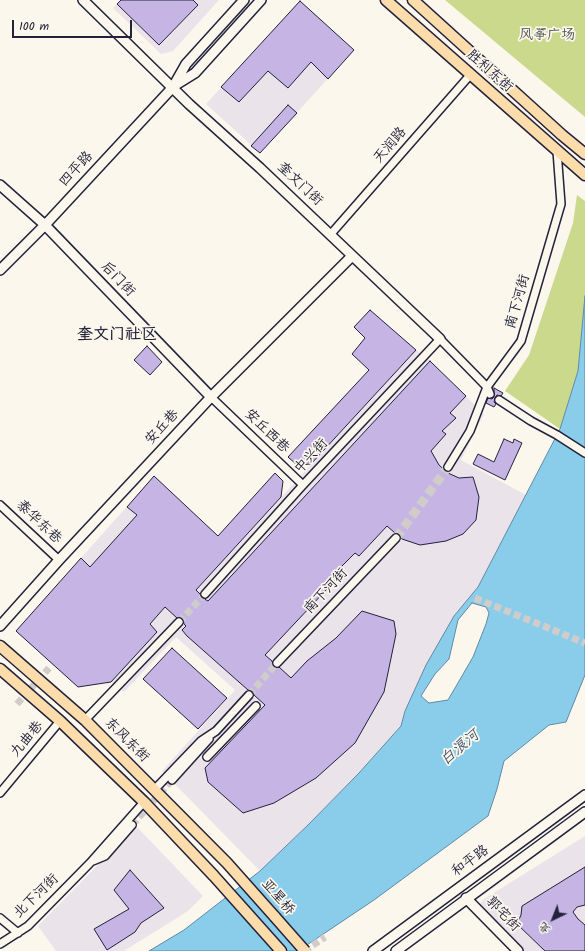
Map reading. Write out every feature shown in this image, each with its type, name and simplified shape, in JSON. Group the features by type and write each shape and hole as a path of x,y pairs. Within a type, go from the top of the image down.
{"main road":[{"name":"胜利东街","path":"386,0 585,175"},
{"name":"胜利东街","path":"413,0 562,135 584,152"},
{"name":"东风东街","path":"0,646 86,720 227,862"},
{"path":"0,669 60,721 144,802 282,951"},
{"name":"亚星桥","path":"227,862 305,951"}],"street":[{"name":"奎文门街","path":"83,0 189,104 260,168 440,339 489,390"},
{"name":"四平路","path":"173,87 186,64 244,0"},
{"name":"四平路","path":"0,270 45,225 173,87 195,72 260,0"},
{"name":"天润路","path":"330,234 471,74"},
{"name":"南下河街","path":"448,467 470,431 489,390 521,341 561,204 557,151"},
{"name":"后门街","path":"0,185 45,225 211,397"},
{"name":"安丘巷","path":"0,626 59,560 211,397 352,256"},
{"name":"中兴街","path":"205,594 303,485 440,339"},
{"name":"安丘西巷","path":"211,397 303,485"},
{"path":"499,400 585,453"},
{"name":"泰华东巷","path":"0,505 59,560"},
{"name":"南下河街","path":"277,663 396,538"},
{"path":"86,720 179,622"},
{"path":"172,780 249,695"},
{"path":"208,757 256,706"},
{"name":"九曲巷","path":"0,793 60,721"},
{"path":"155,789 201,741 216,731"},
{"name":"和平路","path":"373,951 585,795"},
{"name":"北下河街","path":"0,944 28,926 90,863 144,802"},
{"name":"和平路","path":"396,951 466,898 585,812"},
{"name":"北下河街","path":"90,863 105,856 132,825"},
{"name":"郭宅街","path":"466,898 518,951"},
{"path":"0,918 18,933"}],"shaded area":[{"path":"121,0 219,0 173,51 161,54 113,8"},
{"path":"300,1 354,50 260,153 206,104"},
{"path":"416,350 430,361 484,414 461,460 526,495 478,587 454,616 405,711 401,726 359,773 260,871 162,771 235,690 176,637 124,692 111,682 78,687 16,631 154,476 233,550"},
{"path":"136,826 203,896 188,911 124,951 56,951 38,926"},
{"path":"585,836 585,951 523,951 478,906 484,899"}],"green space":[{"name":"风筝广场","path":"445,0 585,0 585,117"},
{"path":"577,195 585,201 585,296 578,371 560,429 505,391 529,355 573,223"}],"water":[{"name":"白浪河","path":"585,296 585,675 566,722 549,725 504,761 488,816 374,900 298,951 149,951 184,930 260,871 359,773 401,726 405,711 426,665 454,616 478,587 560,429 578,371","holes":["472,603 486,607 489,613 473,657 448,700 429,703 421,696 435,674 449,659 458,620"]}],"building":[{"path":"121,0 193,0 198,5 159,45 117,4"},
{"path":"300,1 354,50 328,79 311,62 288,88 268,71 239,102 221,87"},
{"path":"288,105 297,113 260,153 251,146"},
{"path":"370,310 416,350 311,464 297,465 288,457 369,370 352,354 365,338 354,327"},
{"path":"147,346 162,362 150,375 134,360"},
{"path":"430,361 466,396 450,413 456,418 442,431 446,434 431,451 439,465 448,473 459,478 473,477 479,497 476,520 463,534 446,541 420,545 402,539 399,534 395,533 387,526 359,556 355,553 339,569 342,573 265,655 272,661 274,667 279,667 291,678 307,661 336,638 362,611 394,621 396,634 384,692 355,743 316,778 274,803 243,813 208,782 205,768 265,705 254,695 252,691 248,690 187,636 182,630 186,626 183,619 180,617 177,618 165,607 150,624 157,632 111,682 78,687 16,631 81,558 90,567 137,515 127,507 154,476 218,536 275,473 283,481 281,497 196,590 201,597 208,601"},
{"path":"494,388 503,393 501,396 497,395 495,398 494,402 496,404 494,407 486,403 488,398 492,399 494,397"},
{"path":"504,439 513,443 514,439 522,443 505,480 473,464 478,454 494,462"},
{"path":"172,648 227,698 198,729 143,679"},
{"path":"585,867 585,905 577,907 573,912 585,925 585,951 545,951 517,924 521,915 522,906"},
{"path":"130,870 164,908 141,923 135,932 107,950 94,929 129,909 114,890"}],"tunnel":[{"path":"396,538 448,467"},
{"path":"179,622 205,594"},
{"path":"475,598 585,643"},
{"path":"249,695 277,663"},
{"path":"17,704 49,668"},
{"path":"132,825 172,780"},
{"path":"304,951 325,937"}],"district":[{"name":"奎文门社区","path":"117,336"}]}
